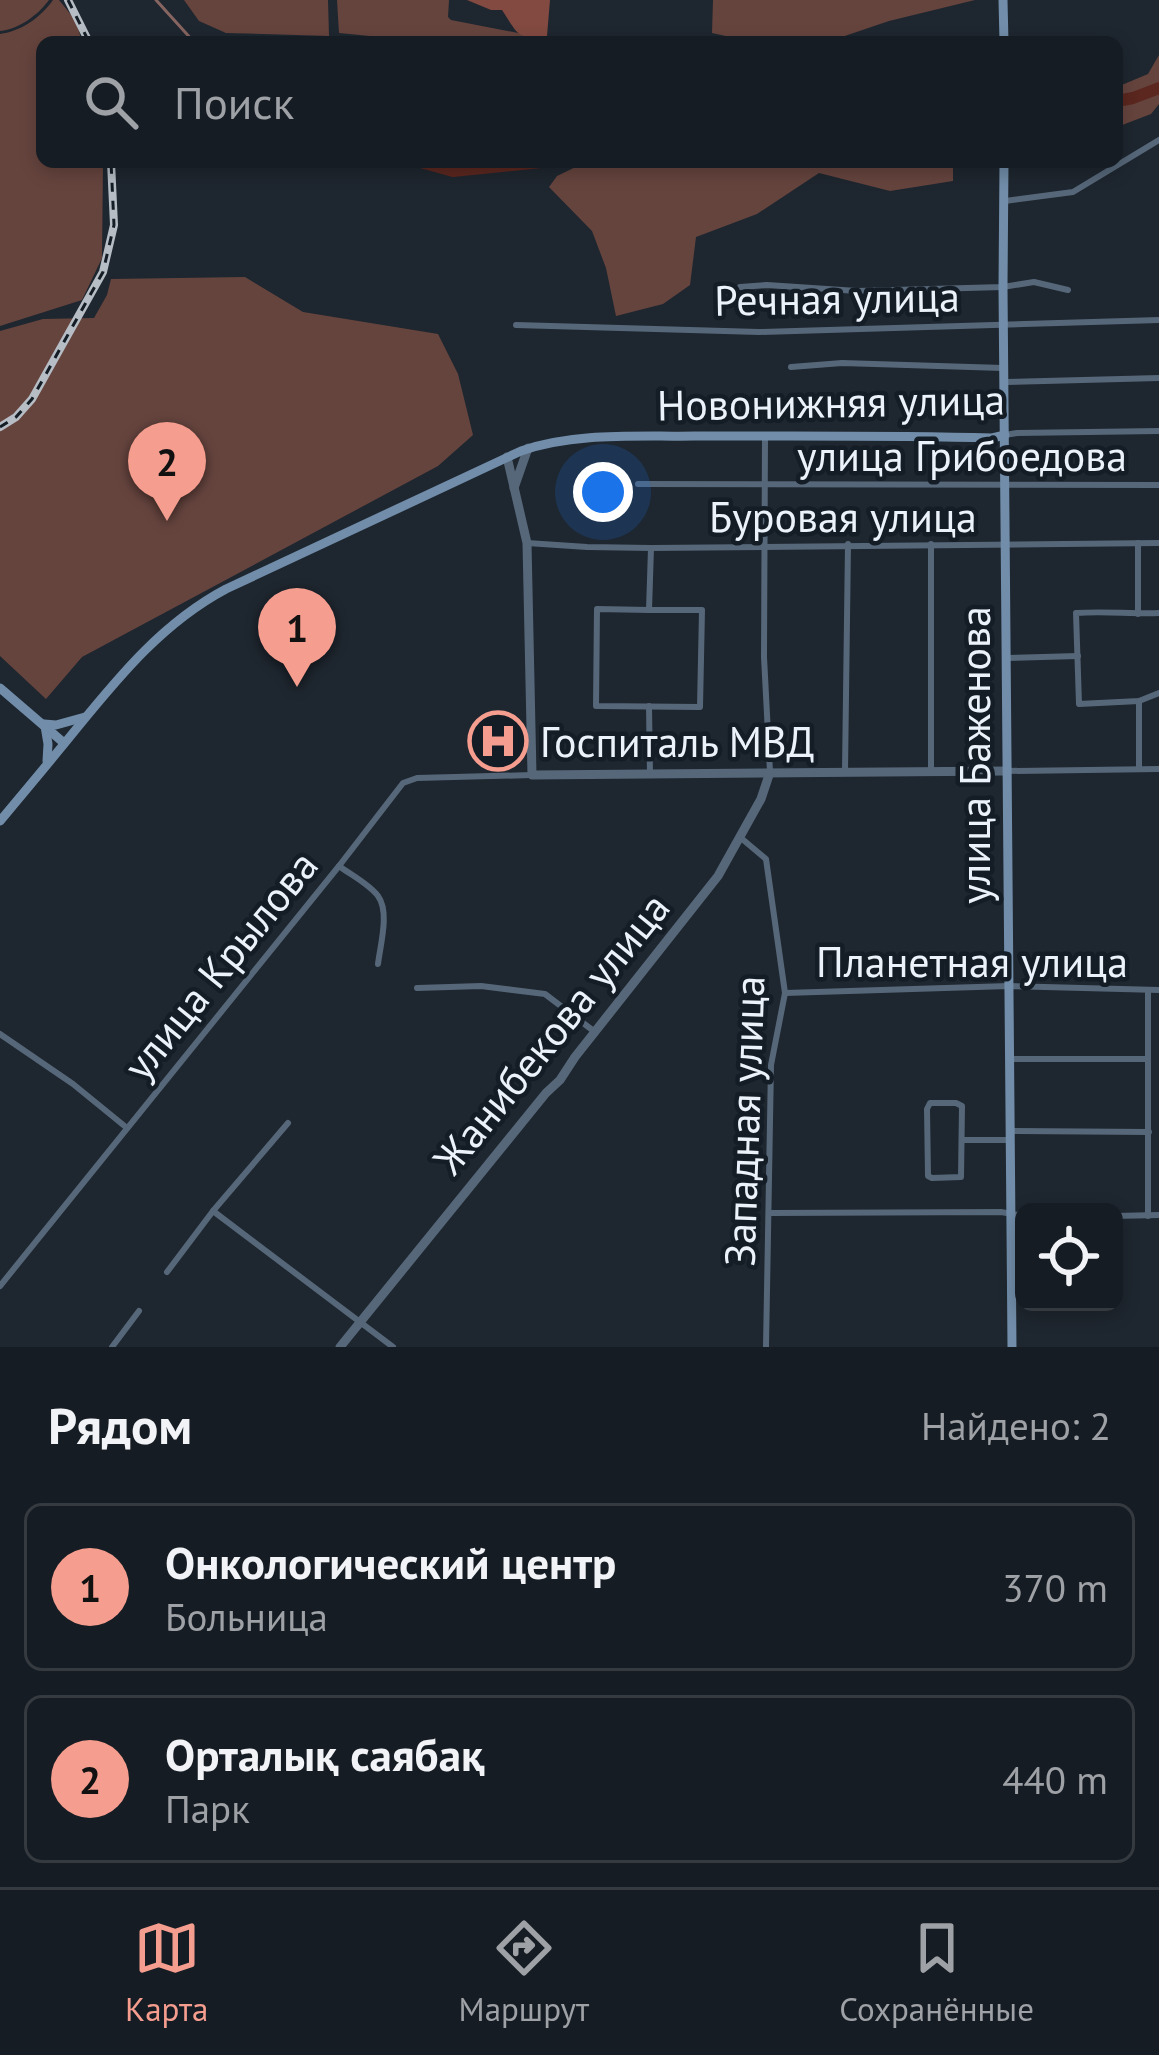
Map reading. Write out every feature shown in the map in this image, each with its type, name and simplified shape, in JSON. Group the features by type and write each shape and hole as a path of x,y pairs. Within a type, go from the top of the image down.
{"main road":[{"path":"1003,0 1004,36"},
{"name":"улица Баженова","path":"1004,168 1012,1347"},
{"name":"Новонижняя улица","path":"0,821 146,648 194,608 528,448 609,438 1005,436"},
{"path":"0,688 64,743"},
{"path":"44,725 85,717"},
{"path":"44,725 47,761"}],"street":[{"path":"1123,162 1159,140"},
{"path":"1005,201 1073,192 1113,168"},
{"path":"740,287 856,291 1034,282 1068,290"},
{"name":"Речная улица","path":"516,326 759,332 1159,320"},
{"path":"791,367 842,363 1004,368"},
{"path":"1004,382 1159,379"},
{"name":"Новонижняя улица","path":"1005,436 1159,431"},
{"path":"765,436 764,657 770,772"},
{"path":"514,488 528,448"},
{"path":"507,457 527,543 532,775 1159,769"},
{"name":"улица Грибоедова","path":"638,484 1159,485"},
{"name":"Буровая улица","path":"527,543 587,548 1159,543"},
{"path":"1138,543 1138,614"},
{"path":"845,771 848,544"},
{"path":"931,544 931,771"},
{"path":"649,610 651,548"},
{"path":"597,609 649,610 702,610 700,707 596,706 597,609"},
{"path":"1159,613 1076,613 1079,704 1139,701 1159,693"},
{"path":"1006,658 1078,656"},
{"path":"1139,701 1139,769"},
{"path":"650,706 650,774"},
{"name":"Жанибекова улица","path":"340,1347 560,1080 718,876 761,799 770,772"},
{"name":"улица Крылова","path":"0,1286 399,787 408,779 532,775"},
{"name":"Западная улица","path":"741,838 766,859 785,993 771,1065 766,1347"},
{"path":"339,866 382,902 378,964"},
{"path":"417,988 481,986 545,994 595,1032"},
{"name":"Планетная улица","path":"785,993 1009,986 1159,990"},
{"path":"1148,990 1148,1216"},
{"path":"0,1034 127,1128"},
{"path":"1009,1059 1147,1059"},
{"path":"928,1104 961,1105 963,1140 962,1176 930,1178 928,1104"},
{"path":"166,1272 288,1124"},
{"path":"963,1140 1150,1132"},
{"path":"213,1211 393,1347"},
{"path":"768,1213 1015,1215"},
{"path":"1123,1216 1159,1215"},
{"path":"112,1347 139,1311"}],"shaded area":[{"path":"0,0 49,0 28,20 0,31"},
{"path":"59,0 76,21 80,36 36,36 36,168 103,168 102,258 82,300 0,326 0,34 16,30"},
{"path":"184,0 328,0 329,36 226,33 199,21"},
{"path":"337,0 449,0 451,20 534,36 370,36 339,33"},
{"path":"467,0 550,0 547,36 523,36 502,10"},
{"path":"713,0 975,0 845,36 712,33"},
{"path":"1159,55 1159,104 1151,114 1123,125 1123,84 1148,74"},
{"path":"574,168 953,168 953,181 890,191 819,173 757,214 696,237 690,285 663,304 616,316 592,231 549,187 557,176"},
{"path":"245,277 303,312 438,334 458,374 473,435 438,466 82,657 46,699 0,656 0,331 43,319 94,318 111,279"}],"waterway":[{"path":"156,0 189,36"},
{"path":"1123,100 1159,88"},
{"path":"442,168 482,168"}],"railway":[{"path":"68,0 86,36"},
{"path":"0,427 32,399 103,272 114,225 111,168"}],"place":[{"name":"Орталық саябақ","path":"167,521"},
{"name":"Онкологический центр","path":"297,687"},
{"name":"Госпиталь МВД","path":"498,741"}]}
